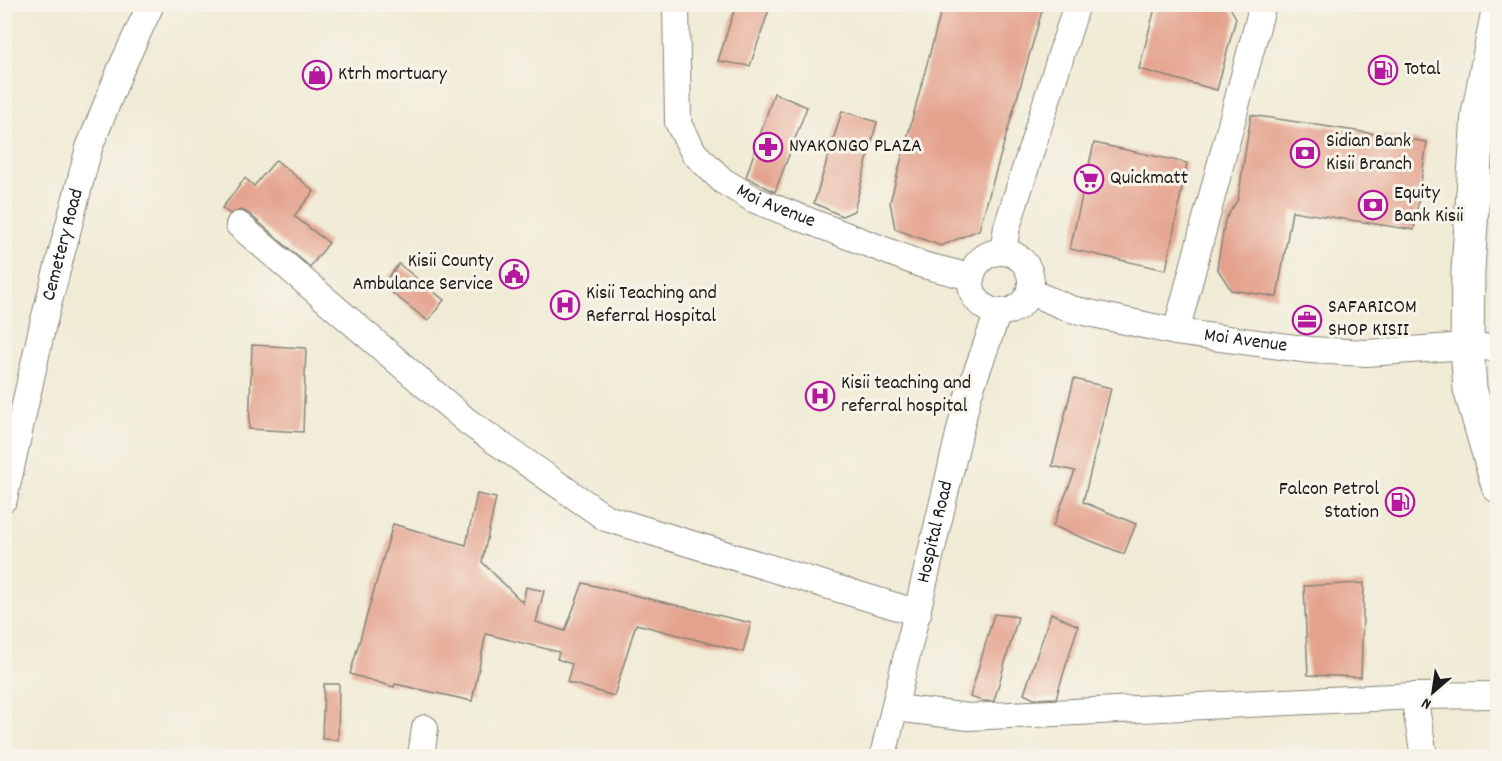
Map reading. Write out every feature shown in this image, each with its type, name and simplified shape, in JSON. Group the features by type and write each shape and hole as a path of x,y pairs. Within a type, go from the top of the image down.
{"highway":[{"path":"1497,11 1478,114 1468,270 1482,347 1470,390 1497,486"}],"street":[{"name":"Moi Avenue","path":"676,4 678,122 694,153 723,181 755,200 923,265 971,277"},
{"path":"1003,252 1007,227 1077,4"},
{"path":"1176,332 1263,4"},
{"name":"Cemetery Road","path":"4,499 43,324 89,147 120,71 153,7"},
{"path":"239,225 468,422 606,518 918,613"},
{"path":"1003,252 1017,256 1025,263 1031,282 1030,292 1025,301 1017,307 998,312 980,304 974,296 971,277 974,267 980,260 988,254 1003,252"},
{"name":"Moi Avenue","path":"1030,292 1071,309 1176,332 1310,350 1367,353 1482,347"},
{"name":"Hospital Road","path":"883,756 968,396 998,312"},
{"path":"896,708 969,717 1497,694"},
{"path":"1414,696 1424,756"},
{"path":"421,756 425,728"}],"building":[{"path":"736,4 771,4 750,66 718,61"},
{"path":"943,4 1044,4 979,230 941,246 895,229 890,202"},
{"path":"1156,4 1228,4 1236,18 1217,90 1139,69"},
{"path":"774,93 807,107 775,192 746,177"},
{"path":"842,111 877,122 854,211 842,216 814,203"},
{"path":"1251,115 1427,142 1414,230 1292,211 1277,297 1231,290 1217,268 1225,220 1238,199"},
{"path":"1094,143 1187,163 1166,270 1070,249"},
{"path":"276,160 314,191 294,216 329,243 310,267 248,213 241,210 230,214 222,208 245,178 254,186"},
{"path":"399,264 444,300 428,321 382,285"},
{"path":"252,345 306,348 303,432 249,429"},
{"path":"1074,379 1111,388 1083,502 1136,524 1124,554 1053,526 1075,471 1052,466"},
{"path":"477,494 496,498 482,562 523,603 526,587 544,591 536,622 565,631 583,583 751,623 743,652 636,624 614,696 567,682 572,664 557,659 559,652 486,634 472,701 395,684 394,687 350,674 393,524 466,545"},
{"path":"1364,583 1361,677 1308,675 1304,586"},
{"path":"1051,613 1078,626 1056,698 1034,699 1024,694"},
{"path":"994,614 1018,617 994,701 983,701 970,697"},
{"path":"324,684 339,684 338,740 322,739"}],"place":[{"name":"Total","path":"1383,70"},
{"name":"Ktrh mortuary","path":"317,75"},
{"name":"NYAKONGO PLAZA","path":"768,147"},
{"name":"Sidian Bank Kisii Branch","path":"1305,153"},
{"name":"Quickmatt","path":"1089,179"},
{"name":"Equity Bank Kisii","path":"1373,205"},
{"name":"Kisii County Ambulance Service","path":"514,274"},
{"name":"Kisii Teaching and Referral Hospital","path":"565,305"},
{"name":"SAFARICOM SHOP KISII","path":"1307,320"},
{"name":"Kisii teaching and referral hospital","path":"820,396"},
{"name":"Falcon Petrol Station","path":"1400,502"}]}
